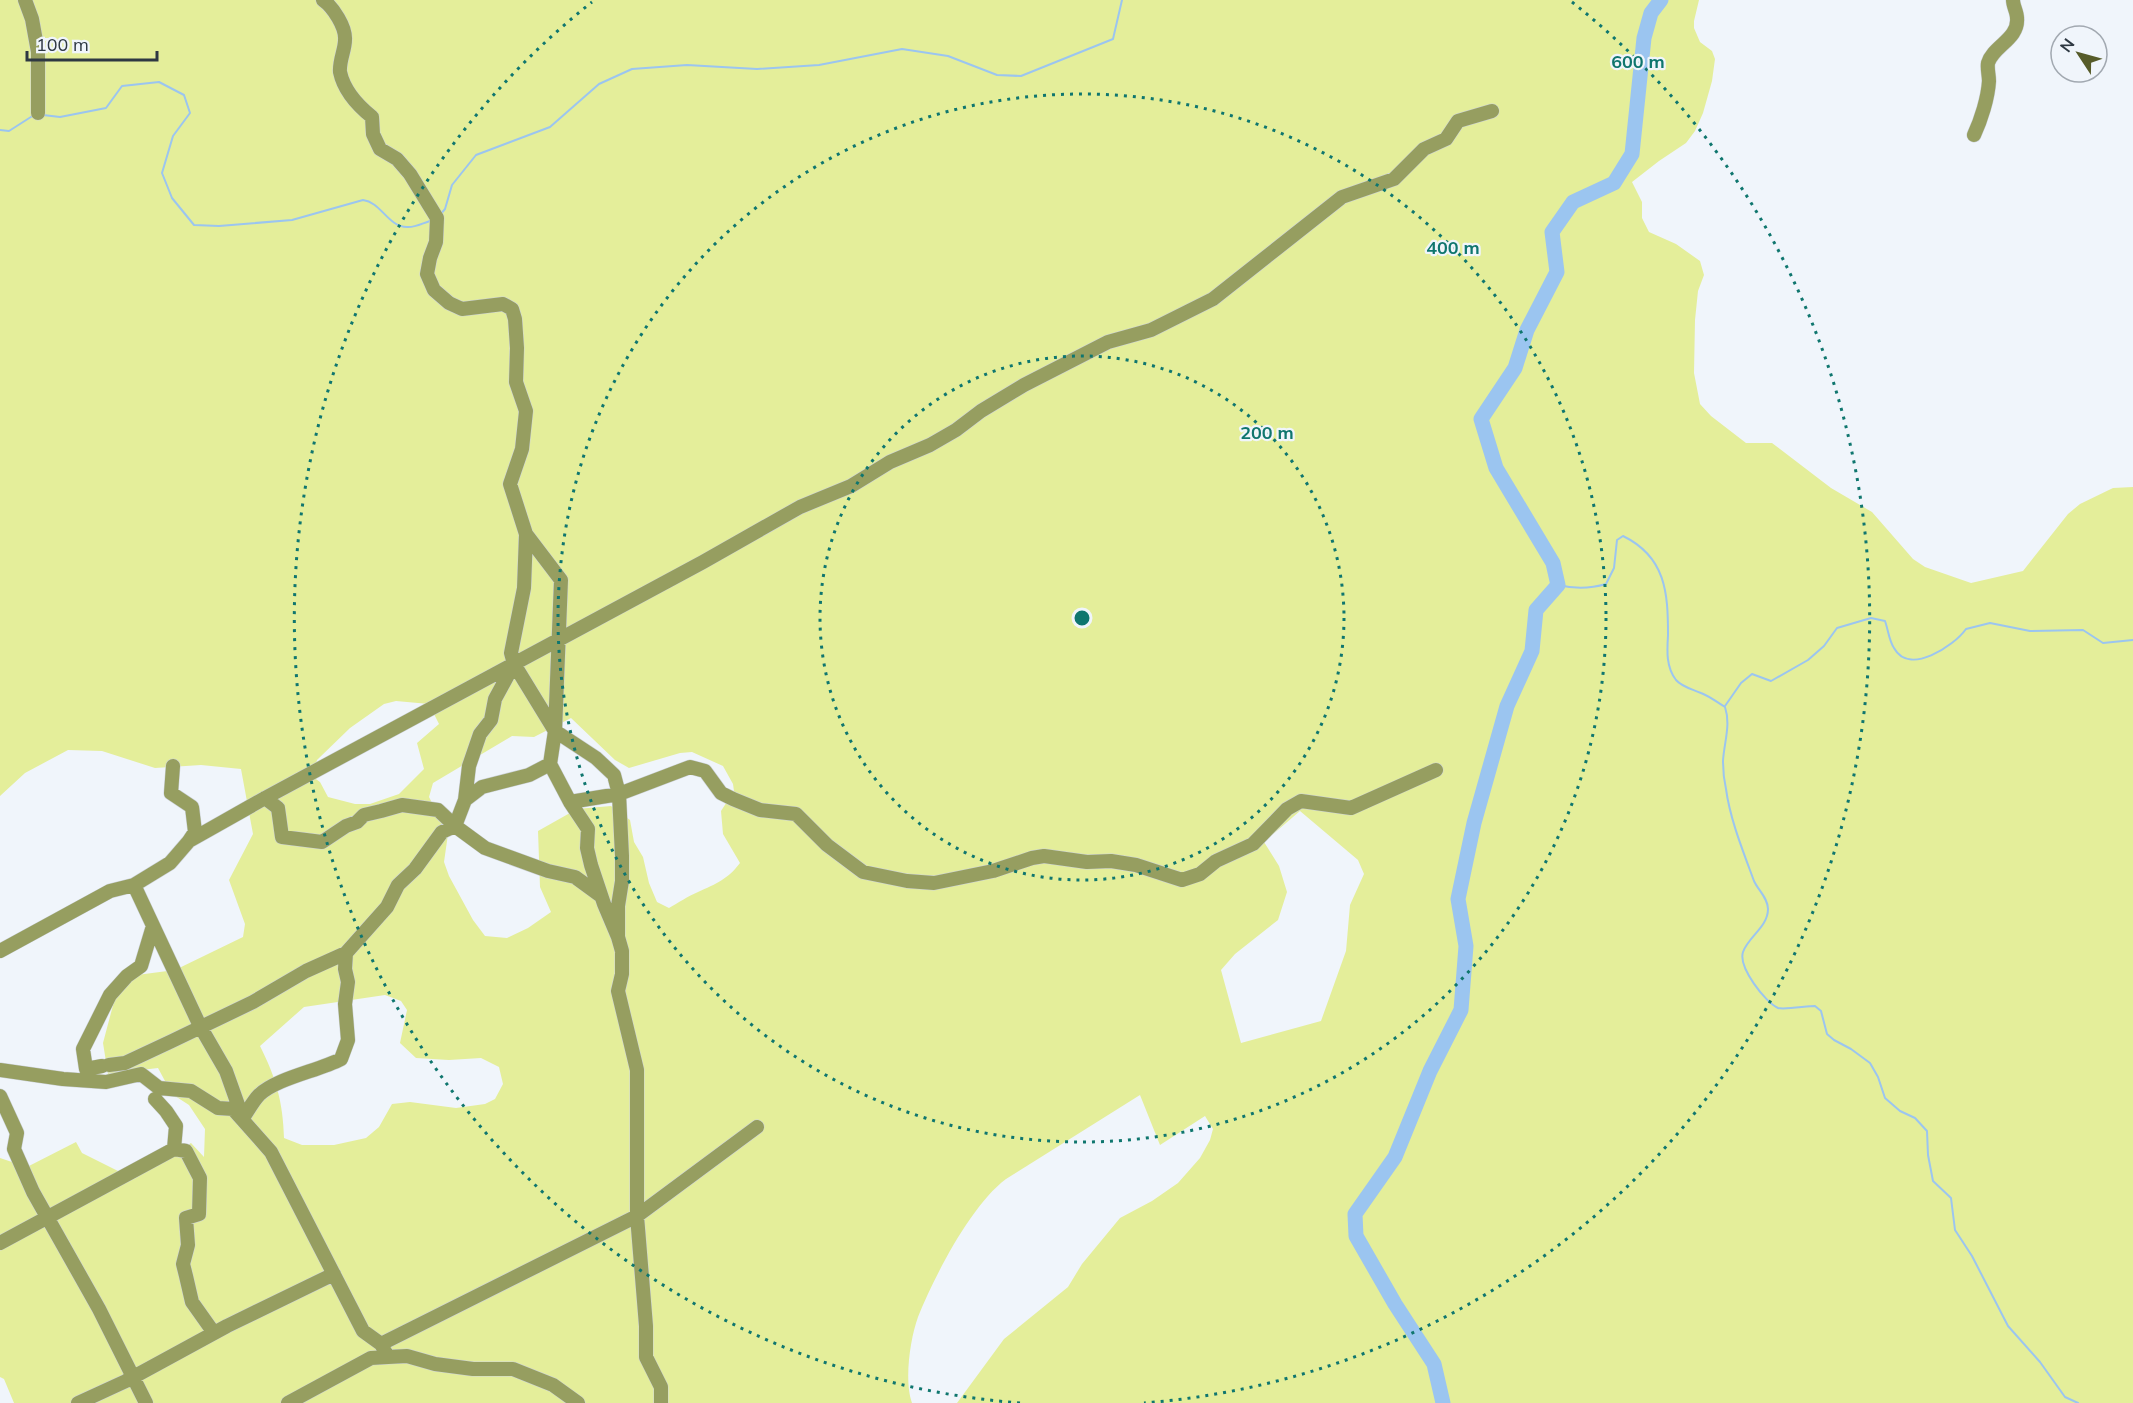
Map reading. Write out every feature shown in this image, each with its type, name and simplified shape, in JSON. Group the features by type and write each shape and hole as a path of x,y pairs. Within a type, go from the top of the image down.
{"street":[{"path":"24,0 32,20 38,52 38,113"},
{"path":"323,0 329,4 344,30 346,38 340,71 355,103 372,117 373,134 380,149 397,159 410,174 437,218 436,242 427,274 434,290 449,303 462,309 503,304 512,309 515,319 516,382 526,411 522,449 510,484 526,534 561,580 555,731 550,764 570,802 588,829 587,848 601,896 622,951 622,974 618,991 638,1070 637,1216 646,1326 646,1357 661,1387 661,1403"},
{"path":"1974,135 1985,103 1989,80 1987,66 1991,54 2003,46 2015,30 2017,18 2013,0"},
{"path":"189,841 800,507 851,486 890,462 930,445 1024,385 1108,342 1151,330 1213,300 1342,197 1394,179 1424,149 1446,139 1458,121 1492,111"},
{"path":"526,534 524,588 511,653 514,664 555,731 596,758 614,775 619,794 622,856 618,937"},
{"path":"153,926 141,966 127,976 110,995 83,1049 86,1069 124,1063 253,1002 306,971 346,953 387,907 398,885 415,869 441,832 455,826 465,800 469,766 480,734 490,720 495,699 514,664"},
{"path":"465,800 482,787 529,775 550,764"},
{"path":"0,951 110,891 134,885 170,863 195,832 192,807 171,793 173,766"},
{"path":"570,802 619,794 690,767 705,771 721,793 733,799 760,810 795,814 827,845 863,872 907,881 934,883 960,879 1044,856 1075,861 1111,861 1136,865 1182,880 1200,874 1216,861 1253,844 1287,809 1301,801 1351,808 1436,770"},
{"path":"265,798 278,808 282,837 322,842 364,816 402,805 438,810 485,848 548,871 575,877 601,896"},
{"path":"134,885 200,1026 226,1071 243,1118"},
{"path":"243,1118 260,1095 279,1083 328,1066 341,1059 348,1040 345,1004 348,982 345,969 346,953"},
{"path":"0,1070 63,1079 106,1082 141,1074 159,1088 191,1091 218,1108 233,1109 272,1152 363,1331 381,1344 388,1357"},
{"path":"0,1096 17,1133 7,1149 48,1217 99,1310 146,1403"},
{"path":"154,1099 176,1126 174,1149"},
{"path":"381,1344 637,1216 757,1127"},
{"path":"0,1243 174,1149 186,1151 200,1178 200,1214 186,1218 188,1245 183,1264 192,1302 214,1333"},
{"path":"78,1403 133,1378 214,1333 334,1274"},
{"path":"288,1403 371,1358 407,1356 435,1364 473,1369 513,1369 553,1385 578,1403"}],"green space":[{"path":"0,0 1699,0 1694,28 1700,42 1712,51 1715,59 1712,81 1703,113 1695,131 1686,143 1632,182 1642,202 1642,218 1649,232 1676,244 1700,261 1704,275 1698,291 1695,320 1694,373 1700,404 1711,416 1746,443 1772,443 1831,488 1872,512 1913,559 1925,567 1971,583 2023,571 2068,514 2080,504 2113,488 2133,487 2133,1403 957,1403 1004,1339 1068,1287 1082,1264 1120,1218 1152,1201 1178,1183 1200,1158 1213,1129 1205,1116 1160,1145 1140,1095 1006,1179 980,1206 955,1243 918,1317 909,1360 908,1383 912,1403 14,1403 4,1379 0,1377 0,1158 27,1167 76,1142 82,1153 134,1179 191,1143 204,1157 205,1129 189,1105 172,1094 158,1068 108,1074 103,1043 116,994 137,975 175,970 243,937 245,924 229,880 253,834 241,769 201,765 155,768 102,751 68,750 25,773 0,796","holes":["396,701 429,704 439,724 417,743 424,769 399,794 370,804 355,804 328,797 320,782 313,777 317,760 350,728 384,704","571,718 615,760 629,768 680,753 692,752 723,766 733,784 734,791 721,811 723,834 740,863 721,881 669,908 657,902 649,883 643,857 634,842 630,820 611,806 577,809 538,831 540,887 551,912 528,928 507,938 485,936 473,920 449,876 444,862 448,834 429,797 433,783 512,736 534,737","1300,811 1358,860 1364,874 1350,905 1346,951 1321,1021 1241,1043 1221,970 1235,954 1278,920 1287,892 1279,866 1264,842","385,995 401,1001 407,1010 400,1043 416,1058 449,1060 481,1058 499,1067 503,1084 495,1099 485,1104 456,1108 410,1102 392,1104 379,1127 366,1138 334,1145 302,1145 284,1138 278,1090 260,1046 304,1007"]}],"waterway":[{"path":"440,215 445,209 452,185 476,155 550,127 599,84 632,69 687,65 757,69 819,65 902,49 948,56 997,75 1021,76 1113,39 1122,0"},
{"path":"1443,1403 1434,1364 1395,1304 1356,1236 1355,1214 1395,1157 1430,1071 1461,1010 1466,946 1458,899 1474,823 1507,706 1532,651 1536,610 1558,585 1553,563 1496,468 1481,419 1515,368 1527,330 1557,272 1552,232 1573,202 1614,183 1632,154 1644,38 1651,13 1661,0"},
{"path":"43,115 60,117 106,108 122,86 159,82 184,95 190,113 173,136 162,173 172,198 194,225 219,226 292,220 363,200 375,205 400,226 413,227 430,221"},
{"path":"0,130 9,131 34,115"},
{"path":"1558,585 1582,588 1606,584 1614,568 1617,540 1623,536 1648,554 1656,565 1662,578 1667,605 1670,670 1681,684 1725,707 1727,714 1723,764 1728,800 1754,881 1768,909 1765,921 1743,952 1748,975 1766,999 1778,1008 1815,1006 1821,1011 1827,1034 1870,1063 1878,1077 1885,1098 1900,1111 1915,1118 1927,1131 1928,1155 1933,1181 1951,1198 1955,1230 1972,1256 2008,1326 2040,1362 2065,1397 2078,1403"},
{"path":"1725,706 1741,683 1752,674 1771,681 1808,660 1824,646 1837,628 1871,618 1885,621 1894,648 1901,656 1910,659 1920,659 1931,655 1952,643 1966,629 1990,623 2030,631 2083,630 2103,643 2133,640"}]}
